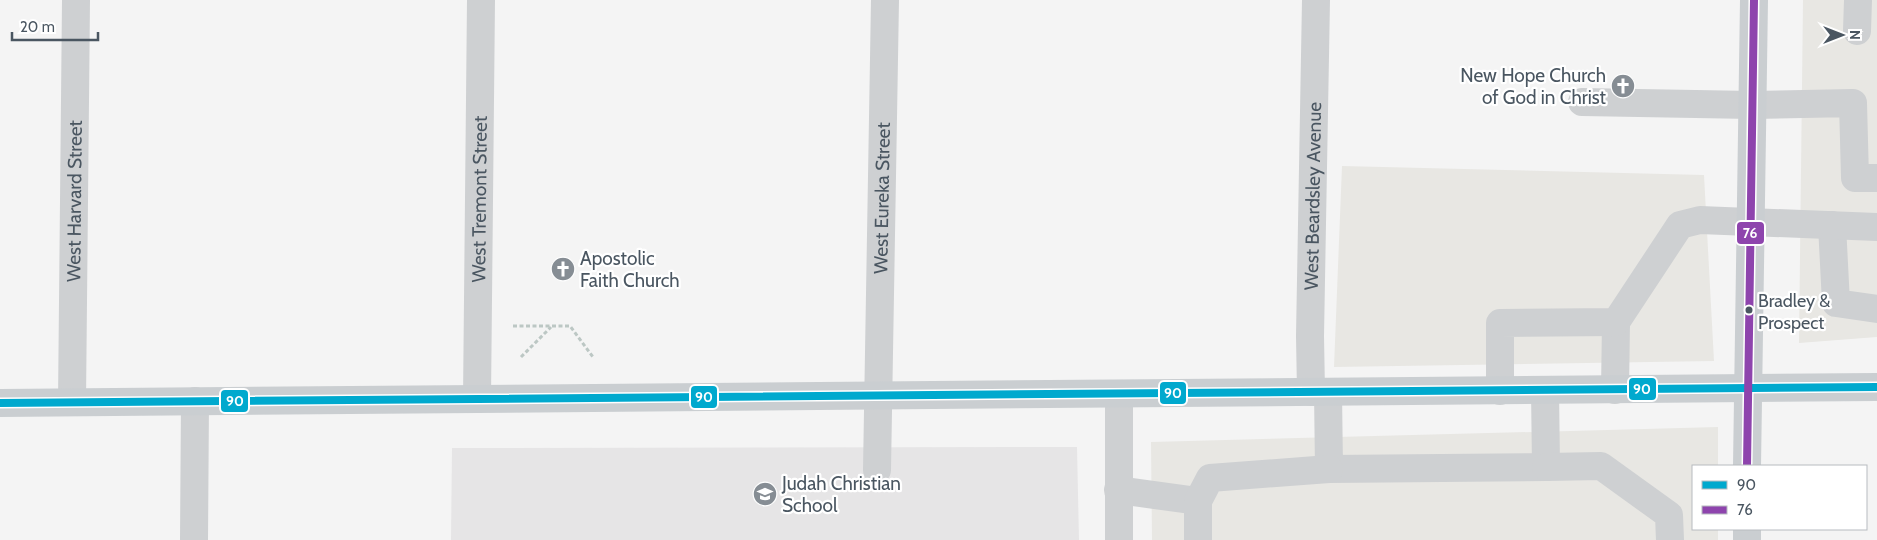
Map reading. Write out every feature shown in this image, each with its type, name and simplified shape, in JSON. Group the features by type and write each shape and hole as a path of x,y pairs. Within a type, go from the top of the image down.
{"main road":[{"path":"1747,465 1754,0"},
{"path":"0,403 1877,387"}],"street":[{"name":"West Harvard Street","path":"72,402 76,0"},
{"name":"West Tremont Street","path":"477,399 481,0"},
{"name":"West Eureka Street","path":"877,470 885,0"},
{"name":"West Beardsley Avenue","path":"1316,0 1310,336 1320,392 1329,469"},
{"path":"1857,31 1858,0"},
{"path":"1582,102 1853,103 1855,178 1877,178"},
{"path":"1616,390 1616,322 1680,225 1700,220 1877,227"},
{"path":"1832,225 1836,303 1877,308"},
{"path":"1500,391 1500,323 1616,322"},
{"path":"1545,390 1546,467"},
{"path":"1119,540 1120,394"},
{"path":"194,540 195,401"},
{"path":"1198,540 1198,501 1210,478 1329,469 1602,466 1669,515 1670,540"},
{"path":"1118,490 1198,501"}],"path":[{"path":"513,326 570,326 593,357"},
{"path":"521,357 551,326"}],"shaded area":[{"path":"1803,0 1877,0 1877,337 1799,343"},
{"path":"1342,166 1704,175 1714,361 1334,367"},
{"path":"1718,427 1718,465 1692,465 1692,530 1718,530 1718,540 1152,540 1151,442"},
{"name":"Judah Christian School","path":"1077,447 1079,540 451,540 452,448"}],"transit line":[{"name":"76","path":"1747,465 1754,0"},
{"name":"90","path":"0,403 1877,387"}],"place":[{"name":"New Hope Church of God in Christ","path":"1623,86"},
{"name":"Apostolic Faith Church","path":"563,269"},
{"name":"Bradley & Prospect","path":"1749,310"},
{"name":"Judah Christian School","path":"765,494"}]}
